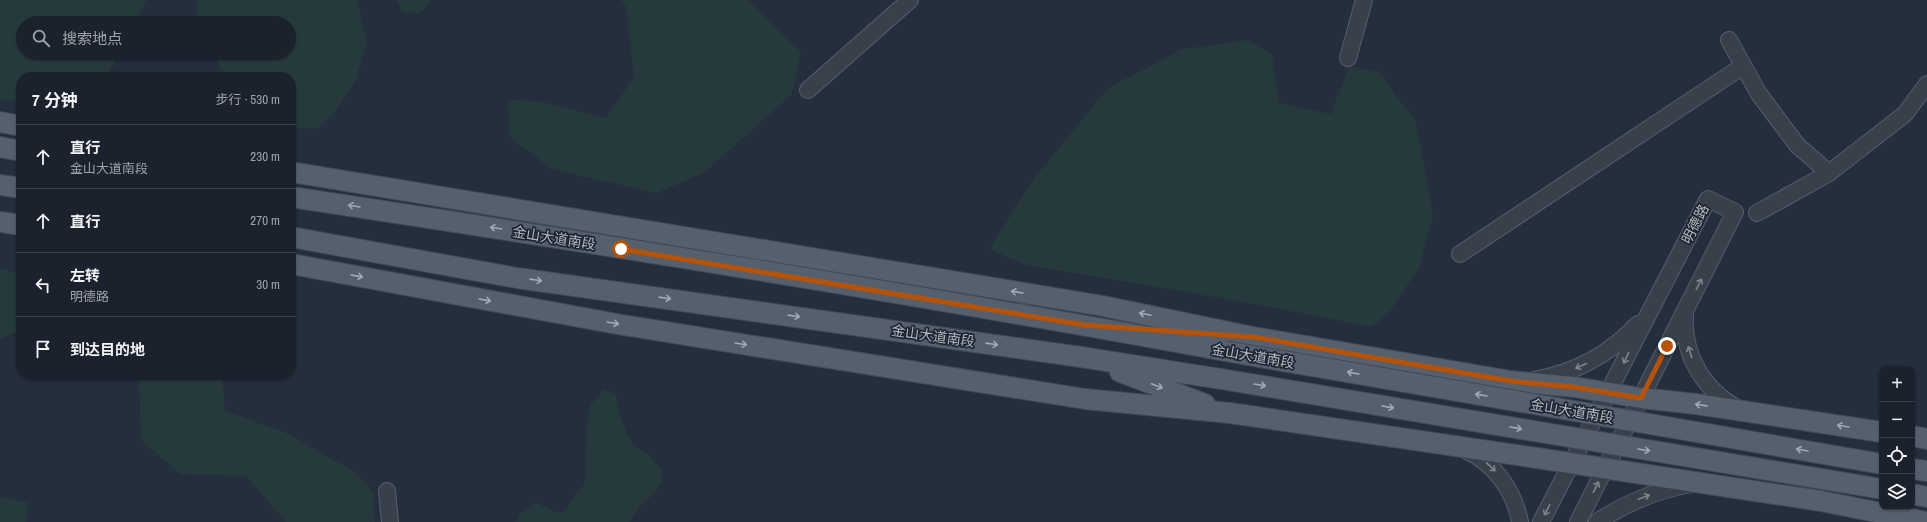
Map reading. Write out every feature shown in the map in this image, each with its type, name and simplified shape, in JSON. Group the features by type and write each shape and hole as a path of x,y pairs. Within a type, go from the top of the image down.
{"main road":[{"path":"0,122 16,125"},
{"path":"0,147 16,150"},
{"path":"296,174 457,222"},
{"path":"296,174 1103,306 1254,337 1511,381 1609,392 1641,398 1696,404 1879,432"},
{"name":"金山大道南段","path":"296,198 457,222 1085,325 1225,351 1879,463"},
{"path":"0,222 16,224"},
{"name":"金山大道南段","path":"296,238 517,278 1081,357 1221,379 1879,489"},
{"path":"296,259 447,266"},
{"path":"296,265 618,324 1061,395 1230,413 1458,446 1821,501 1926,522"},
{"path":"1085,325 1254,337"},
{"path":"1081,357 1230,413"},
{"path":"1915,437 1927,439"},
{"path":"1915,469 1927,471"},
{"path":"1915,495 1927,497"}],"street":[{"path":"808,90 910,0"},
{"path":"1348,58 1364,0"},
{"path":"1729,40 1759,94 1797,145 1829,173"},
{"path":"1460,254 1743,66"},
{"path":"1757,213 1829,173 1905,114 1927,84"},
{"name":"明德路","path":"1541,522 1708,198 1735,212 1578,522"},
{"path":"1511,381 1548,377 1584,365 1620,342 1642,320 1653,306"},
{"path":"1686,310 1686,338 1694,363 1700,375 1719,396 1742,411"},
{"path":"1458,446 1481,459 1500,477 1514,499 1520,522"},
{"path":"1597,522 1620,508 1639,499 1672,488 1699,482"},
{"path":"387,491 390,522"}],"green space":[{"path":"0,0 147,0 137,16 16,16 16,60 115,60 109,72 16,72 16,101 0,99"},
{"path":"197,0 357,0 367,43 355,82 335,112 318,128 300,129 296,127 296,72 224,72 216,60 296,60 296,16 197,16"},
{"path":"397,0 431,0 420,13 402,12"},
{"path":"621,0 748,0 801,52 792,94 704,173 656,193 551,169 509,136 508,99 544,102 606,118 634,77 626,7"},
{"path":"1248,40 1272,55 1279,103 1331,114 1349,66 1379,72 1416,122 1433,215 1419,268 1388,314 1371,327 1260,305 1027,265 989,249 1036,176 1108,88 1182,49"},
{"path":"0,268 16,273 16,332 0,339"},
{"path":"139,380 222,380 225,411 284,432 353,471 373,492 375,522 286,522 246,476 180,474 141,440"},
{"path":"603,389 616,394 620,417 632,444 647,453 663,472 656,490 639,508 629,522 516,522 521,513 536,503 561,514 585,483 586,430 590,406"},
{"path":"0,496 28,503 26,522 0,522"}],"route":[{"path":"621,249 1085,325 1254,337 1511,381 1574,387 1641,398 1667,346"}]}
